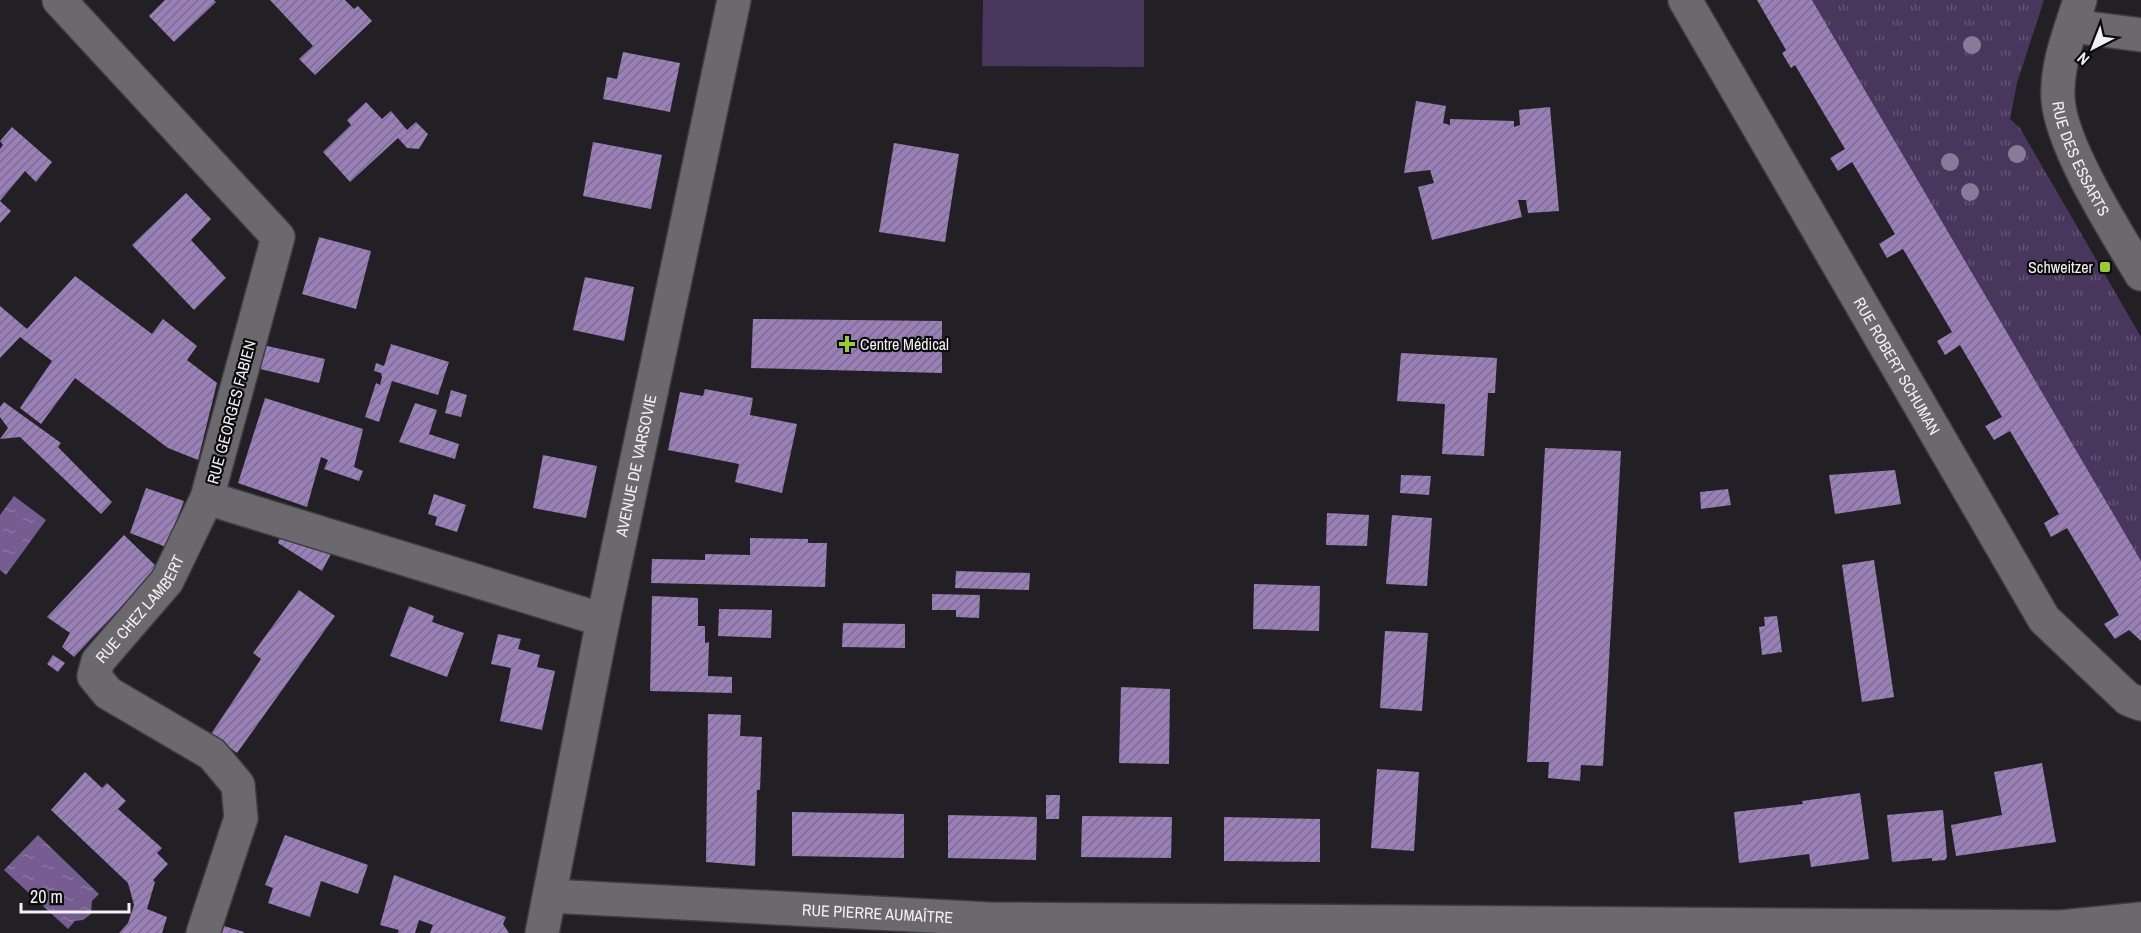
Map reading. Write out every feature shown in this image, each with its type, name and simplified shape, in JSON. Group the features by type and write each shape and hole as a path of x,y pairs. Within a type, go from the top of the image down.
{"street":[{"name":"RUE GEORGES FABIEN","path":"58,0 278,237 207,498 603,620"},
{"name":"AVENUE DE VARSOVIE","path":"542,933 603,620 734,0"},
{"name":"RUE ROBERT SCHUMAN","path":"1685,0 2044,619 2128,699 2141,704"},
{"path":"2076,13 2141,35"},
{"name":"RUE DES ESSARTS","path":"2076,13 2059,73 2058,100 2063,124 2077,158 2141,274"},
{"name":"RUE CHEZ LAMBERT","path":"203,933 241,818 238,785 212,754 108,693 94,676 98,661 167,581 207,498"},
{"name":"RUE PIERRE AUMAÎTRE","path":"550,896 989,919 2061,927 2141,919"}],"green space":[{"path":"983,0 1144,0 1144,67 982,66"},
{"path":"1812,0 2044,0 2017,83 2010,119 2020,128 2141,337 2141,561"}],"water":[{"path":"14,496 46,520 6,575 0,570 0,515"},
{"path":"38,835 99,894 92,901 91,914 83,920 75,921 68,929 4,870"}],"building":[{"path":"165,0 214,0 216,2 174,42 149,16"},
{"path":"270,0 345,0 354,9 358,6 372,21 315,75 299,59 313,46"},
{"path":"1757,0 1812,0 2141,561 2141,641 2129,630 2115,639 2104,624 2119,615 2067,528 2051,537 2044,523 2059,514 2010,431 1994,440 1985,426 2002,417 1960,345 1945,355 1937,341 1952,332 1903,249 1887,258 1879,244 1895,234 1852,162 1838,171 1830,158 1845,149 1795,65 1791,68 1782,53 1786,50"},
{"path":"623,52 680,63 670,112 603,99 607,77 617,79"},
{"path":"1416,101 1446,106 1443,123 1450,125 1450,119 1514,121 1514,127 1520,125 1519,110 1550,107 1559,211 1528,213 1526,200 1518,200 1522,217 1432,240 1418,187 1434,183 1430,170 1404,173"},
{"path":"366,102 382,119 391,111 407,130 416,122 428,134 419,149 407,148 398,138 350,182 323,152 351,125 347,120"},
{"path":"12,127 52,162 36,182 25,171 0,201 0,149 3,145 0,141"},
{"path":"593,142 662,155 651,209 583,196"},
{"path":"894,143 959,154 945,242 879,232"},
{"path":"186,193 211,219 191,240 226,278 194,310 132,245"},
{"path":"0,201 11,211 0,223"},
{"path":"319,237 371,251 356,309 302,294"},
{"path":"75,276 152,334 163,319 197,346 187,360 217,383 198,460 168,448 75,378 41,424 20,408 52,361 20,337 0,358 0,306 27,329"},
{"path":"585,277 634,287 624,341 573,330"},
{"name":"Centre Médical","path":"753,319 942,321 942,373 751,368"},
{"path":"391,344 449,362 438,395 392,381 379,422 365,417 376,383 380,385 382,377 381,373 374,371 376,363 384,366"},
{"path":"263,345 325,359 319,383 260,369"},
{"path":"1401,353 1497,358 1495,393 1488,393 1484,456 1442,454 1445,404 1397,401"},
{"path":"705,389 753,398 750,415 797,424 782,493 735,482 739,464 668,450 680,392 703,396"},
{"path":"451,390 467,395 461,417 445,413"},
{"path":"265,398 363,429 354,467 363,471 359,481 324,469 328,460 321,457 307,507 238,483"},
{"path":"4,402 61,443 58,447 112,502 101,514 20,437 0,439 8,428 0,417 0,407"},
{"path":"415,403 437,410 429,434 459,444 455,459 399,442"},
{"path":"1545,448 1621,451 1603,766 1581,765 1580,781 1548,778 1549,762 1527,762"},
{"path":"543,455 597,466 586,518 533,508"},
{"path":"1895,470 1901,504 1835,514 1829,475"},
{"path":"1401,475 1431,476 1429,495 1400,493"},
{"path":"146,488 184,501 166,547 130,533"},
{"path":"1728,489 1731,505 1701,509 1700,492"},
{"path":"434,494 466,505 457,532 435,525 437,517 428,514"},
{"path":"1327,513 1369,515 1367,546 1326,545"},
{"path":"1392,515 1432,518 1427,586 1386,584"},
{"path":"282,532 333,550 322,571 278,543"},
{"path":"124,535 158,568 74,657 62,647 70,633 47,617"},
{"path":"750,538 808,539 808,543 827,543 825,587 651,583 652,559 705,560 705,554 750,555"},
{"path":"1874,560 1894,697 1862,702 1842,565"},
{"path":"956,571 1030,573 1029,590 955,588"},
{"path":"1254,584 1320,586 1319,631 1253,629"},
{"path":"299,590 335,616 237,753 211,734 261,659 253,653"},
{"path":"932,594 980,595 979,618 956,617 956,610 932,610"},
{"path":"652,596 698,598 698,626 705,626 705,643 709,642 708,676 732,677 732,693 650,691"},
{"path":"409,606 434,616 432,622 464,633 447,677 390,656"},
{"path":"719,609 772,610 771,638 718,636"},
{"path":"1777,616 1782,652 1762,655 1759,627 1765,626 1764,617"},
{"path":"843,623 905,624 905,648 842,647"},
{"path":"1385,631 1428,633 1422,711 1380,708"},
{"path":"498,634 521,639 518,649 540,655 537,667 555,671 542,730 500,721 511,668 491,664"},
{"path":"53,655 65,663 58,672 47,664"},
{"path":"1121,687 1170,689 1169,764 1119,763"},
{"path":"708,714 741,715 740,736 762,737 760,790 757,790 755,866 706,862"},
{"path":"2042,763 2056,842 1956,856 1951,825 2002,815 1994,772"},
{"path":"1377,769 1419,772 1414,851 1371,848"},
{"path":"85,772 102,788 107,783 126,801 118,809 162,848 157,853 168,864 153,880 155,882 147,909 167,917 162,933 119,933 128,923 134,905 128,883 51,810"},
{"path":"1860,793 1869,859 1811,867 1809,854 1739,863 1734,812 1803,804 1802,801"},
{"path":"1046,795 1060,795 1059,819 1046,819"},
{"path":"1943,810 1947,857 1945,860 1932,861 1932,858 1892,862 1887,815"},
{"path":"792,812 904,814 904,858 792,856"},
{"path":"948,815 1037,817 1036,860 948,858"},
{"path":"1082,816 1172,817 1171,858 1081,857"},
{"path":"1224,817 1320,819 1320,862 1224,861"},
{"path":"285,835 368,865 358,894 321,881 310,917 268,903 273,888 265,885"},
{"path":"394,875 506,917 503,924 509,933 430,933 433,925 419,920 415,933 398,933 399,930 380,925"},
{"path":"224,926 244,932 222,933"}],"place":[{"name":"Schweitzer","path":"2105,267"},
{"name":"Centre Médical","path":"847,344"}]}
